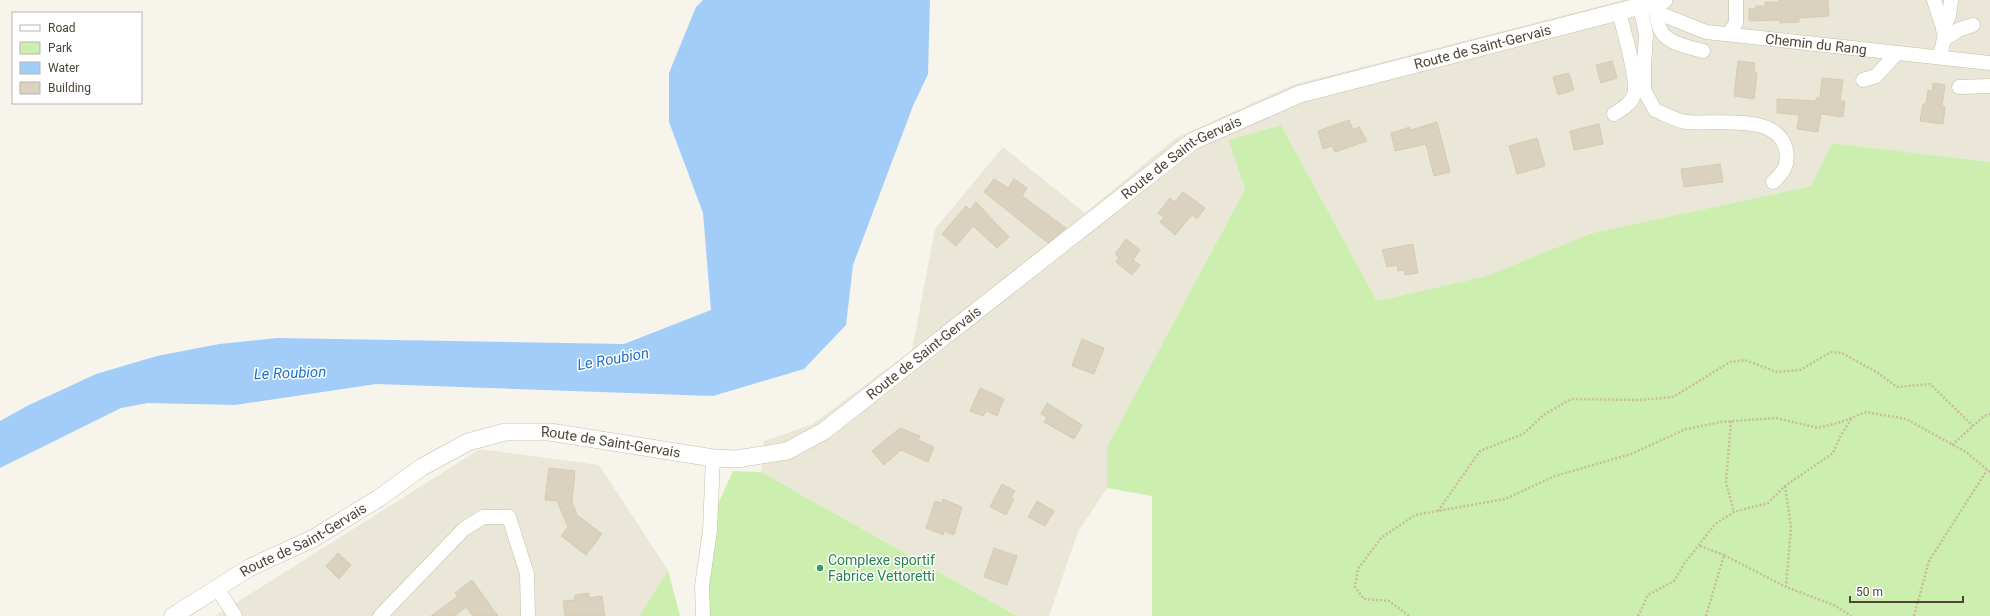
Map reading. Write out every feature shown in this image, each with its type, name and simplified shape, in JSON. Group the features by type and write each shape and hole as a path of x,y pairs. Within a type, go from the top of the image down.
{"street":[{"path":"1728,34 1736,23 1736,0"},
{"path":"1934,0 1943,34"},
{"path":"1940,57 1943,34 1949,16 1951,0"},
{"path":"1653,5 1660,30 1666,37 1678,44 1703,51"},
{"path":"1653,5 1646,34 1644,90 1655,110 1686,122 1751,124 1771,130 1784,141 1787,156 1784,172 1773,182"},
{"name":"Chemin du Rang","path":"1653,5 1706,32 1990,63"},
{"name":"Route de Saint-Gervais","path":"173,616 250,568 314,538 379,498 422,467 468,442 505,432 550,432 713,458 737,460 787,451 824,431 1193,141 1300,94 1619,12 1653,5"},
{"path":"1614,114 1630,103 1635,93 1633,69 1619,12"},
{"path":"1943,34 1973,25"},
{"path":"1863,80 1876,76 1897,53"},
{"path":"1959,87 1990,86"},
{"path":"703,616 702,586 710,530 713,458"},
{"path":"380,616 464,529 483,517 509,517 527,574 528,616"},
{"path":"217,588 235,616"}],"path":[{"path":"1438,511 1480,451 1523,434 1545,414 1571,399 1640,400 1673,397 1730,362 1745,360 1777,372 1800,370 1831,352 1842,353 1878,373 1897,387 1930,384 1973,426"},
{"path":"1409,616 1390,601 1364,599 1355,587 1358,569 1381,538 1415,515 1505,499 1555,476 1632,454 1686,429 1731,421 1776,418 1818,428 1852,418 1866,412 1906,419 1966,452 1990,472"},
{"path":"1952,445 1984,416 1990,414"},
{"path":"1638,616 1648,595 1674,581 1684,564 1700,546 1715,524 1734,512 1768,503 1785,486 1833,453 1841,435 1852,418"},
{"path":"1731,421 1726,482 1734,512"},
{"path":"1914,616 1929,561 1987,470"},
{"path":"1785,486 1791,527 1786,587"},
{"path":"1700,546 1724,555 1786,587 1834,605 1851,616"},
{"path":"1706,616 1724,555"}],"shaded area":[{"path":"1623,0 1990,0 1990,162 1833,143 1811,186 1592,233 1486,276 1377,301 1281,125 1228,140 1245,189 1107,447 1107,488 1078,532 1049,616 1017,616 761,472 764,441 813,424 912,350 935,229 1003,147 1085,213 1176,138 1292,85"},
{"path":"480,449 599,465 668,570 639,616 215,616"}],"green space":[{"path":"1281,125 1377,301 1486,276 1592,233 1811,186 1832,143 1990,162 1990,616 1152,616 1152,496 1107,488 1107,447 1245,189 1228,140"},
{"name":"Complexe sportif Fabrice Vettoretti","path":"733,471 761,472 1017,616 705,616 711,520"},
{"path":"668,570 680,616 639,616"}],"water":[{"name":"Le Roubion","path":"703,0 930,0 928,74 913,106 853,265 846,325 804,369 713,396 376,384 235,405 148,403 121,408 0,468 0,421 27,406 96,374 157,356 219,344 277,338 624,344 711,310 703,213 669,122 669,73 696,7"}],"building":[{"path":"1779,0 1828,0 1829,16 1799,18 1799,22 1780,23 1780,20 1749,21 1749,9 1756,9 1756,6 1765,6 1765,2 1779,2"},
{"path":"1612,61 1617,78 1601,83 1596,65"},
{"path":"1738,61 1755,63 1754,73 1757,73 1754,99 1734,96"},
{"path":"1569,73 1574,90 1558,95 1553,77"},
{"path":"1822,78 1843,80 1840,101 1845,101 1843,117 1821,114 1818,132 1797,129 1799,115 1777,113 1777,99 1816,101 1816,98 1820,98"},
{"path":"1933,83 1945,85 1942,106 1945,107 1943,124 1920,121 1923,104 1926,104 1928,90 1932,91"},
{"path":"1349,120 1353,130 1359,127 1367,141 1335,152 1332,146 1323,149 1318,131"},
{"path":"1437,122 1450,172 1434,176 1426,144 1395,151 1391,133 1410,127 1411,130"},
{"path":"1599,124 1603,144 1574,150 1570,131"},
{"path":"1537,138 1545,166 1517,174 1509,146"},
{"path":"1720,164 1723,182 1684,187 1681,169"},
{"path":"994,179 1008,188 1014,179 1027,188 1022,196 1066,228 1048,243 984,192"},
{"path":"1183,192 1205,208 1197,219 1192,215 1175,235 1160,222 1164,217 1158,213 1170,198 1175,202"},
{"path":"976,202 1009,237 997,248 973,226 956,246 942,234 966,206 970,210"},
{"path":"1126,239 1140,250 1133,260 1140,265 1132,275 1116,262 1119,257 1115,254"},
{"path":"1413,244 1418,273 1405,275 1404,270 1398,271 1397,265 1387,267 1382,250"},
{"path":"1082,339 1104,348 1094,374 1072,366"},
{"path":"980,388 1004,399 997,416 986,411 983,416 970,411"},
{"path":"1047,403 1082,425 1074,439 1044,422 1047,417 1041,414"},
{"path":"900,428 920,436 918,440 934,447 928,462 901,450 884,465 872,451"},
{"path":"549,468 575,471 572,502 577,515 602,534 586,555 561,536 568,527 557,501 545,500"},
{"path":"1002,484 1015,491 1011,497 1014,499 1006,515 990,507"},
{"path":"943,499 962,507 954,535 944,531 943,535 926,528 935,501 942,503"},
{"path":"1037,501 1054,511 1045,526 1028,517"},
{"path":"994,548 1017,556 1007,585 984,577"},
{"path":"338,553 351,565 339,579 326,566"},
{"path":"472,580 498,616 473,616 466,607 455,616 431,616 458,596 455,593"},
{"path":"589,593 589,598 602,596 605,616 565,616 563,601 575,600 575,595"}],"place":[{"name":"Complexe sportif Fabrice Vettoretti","path":"820,568"}]}
